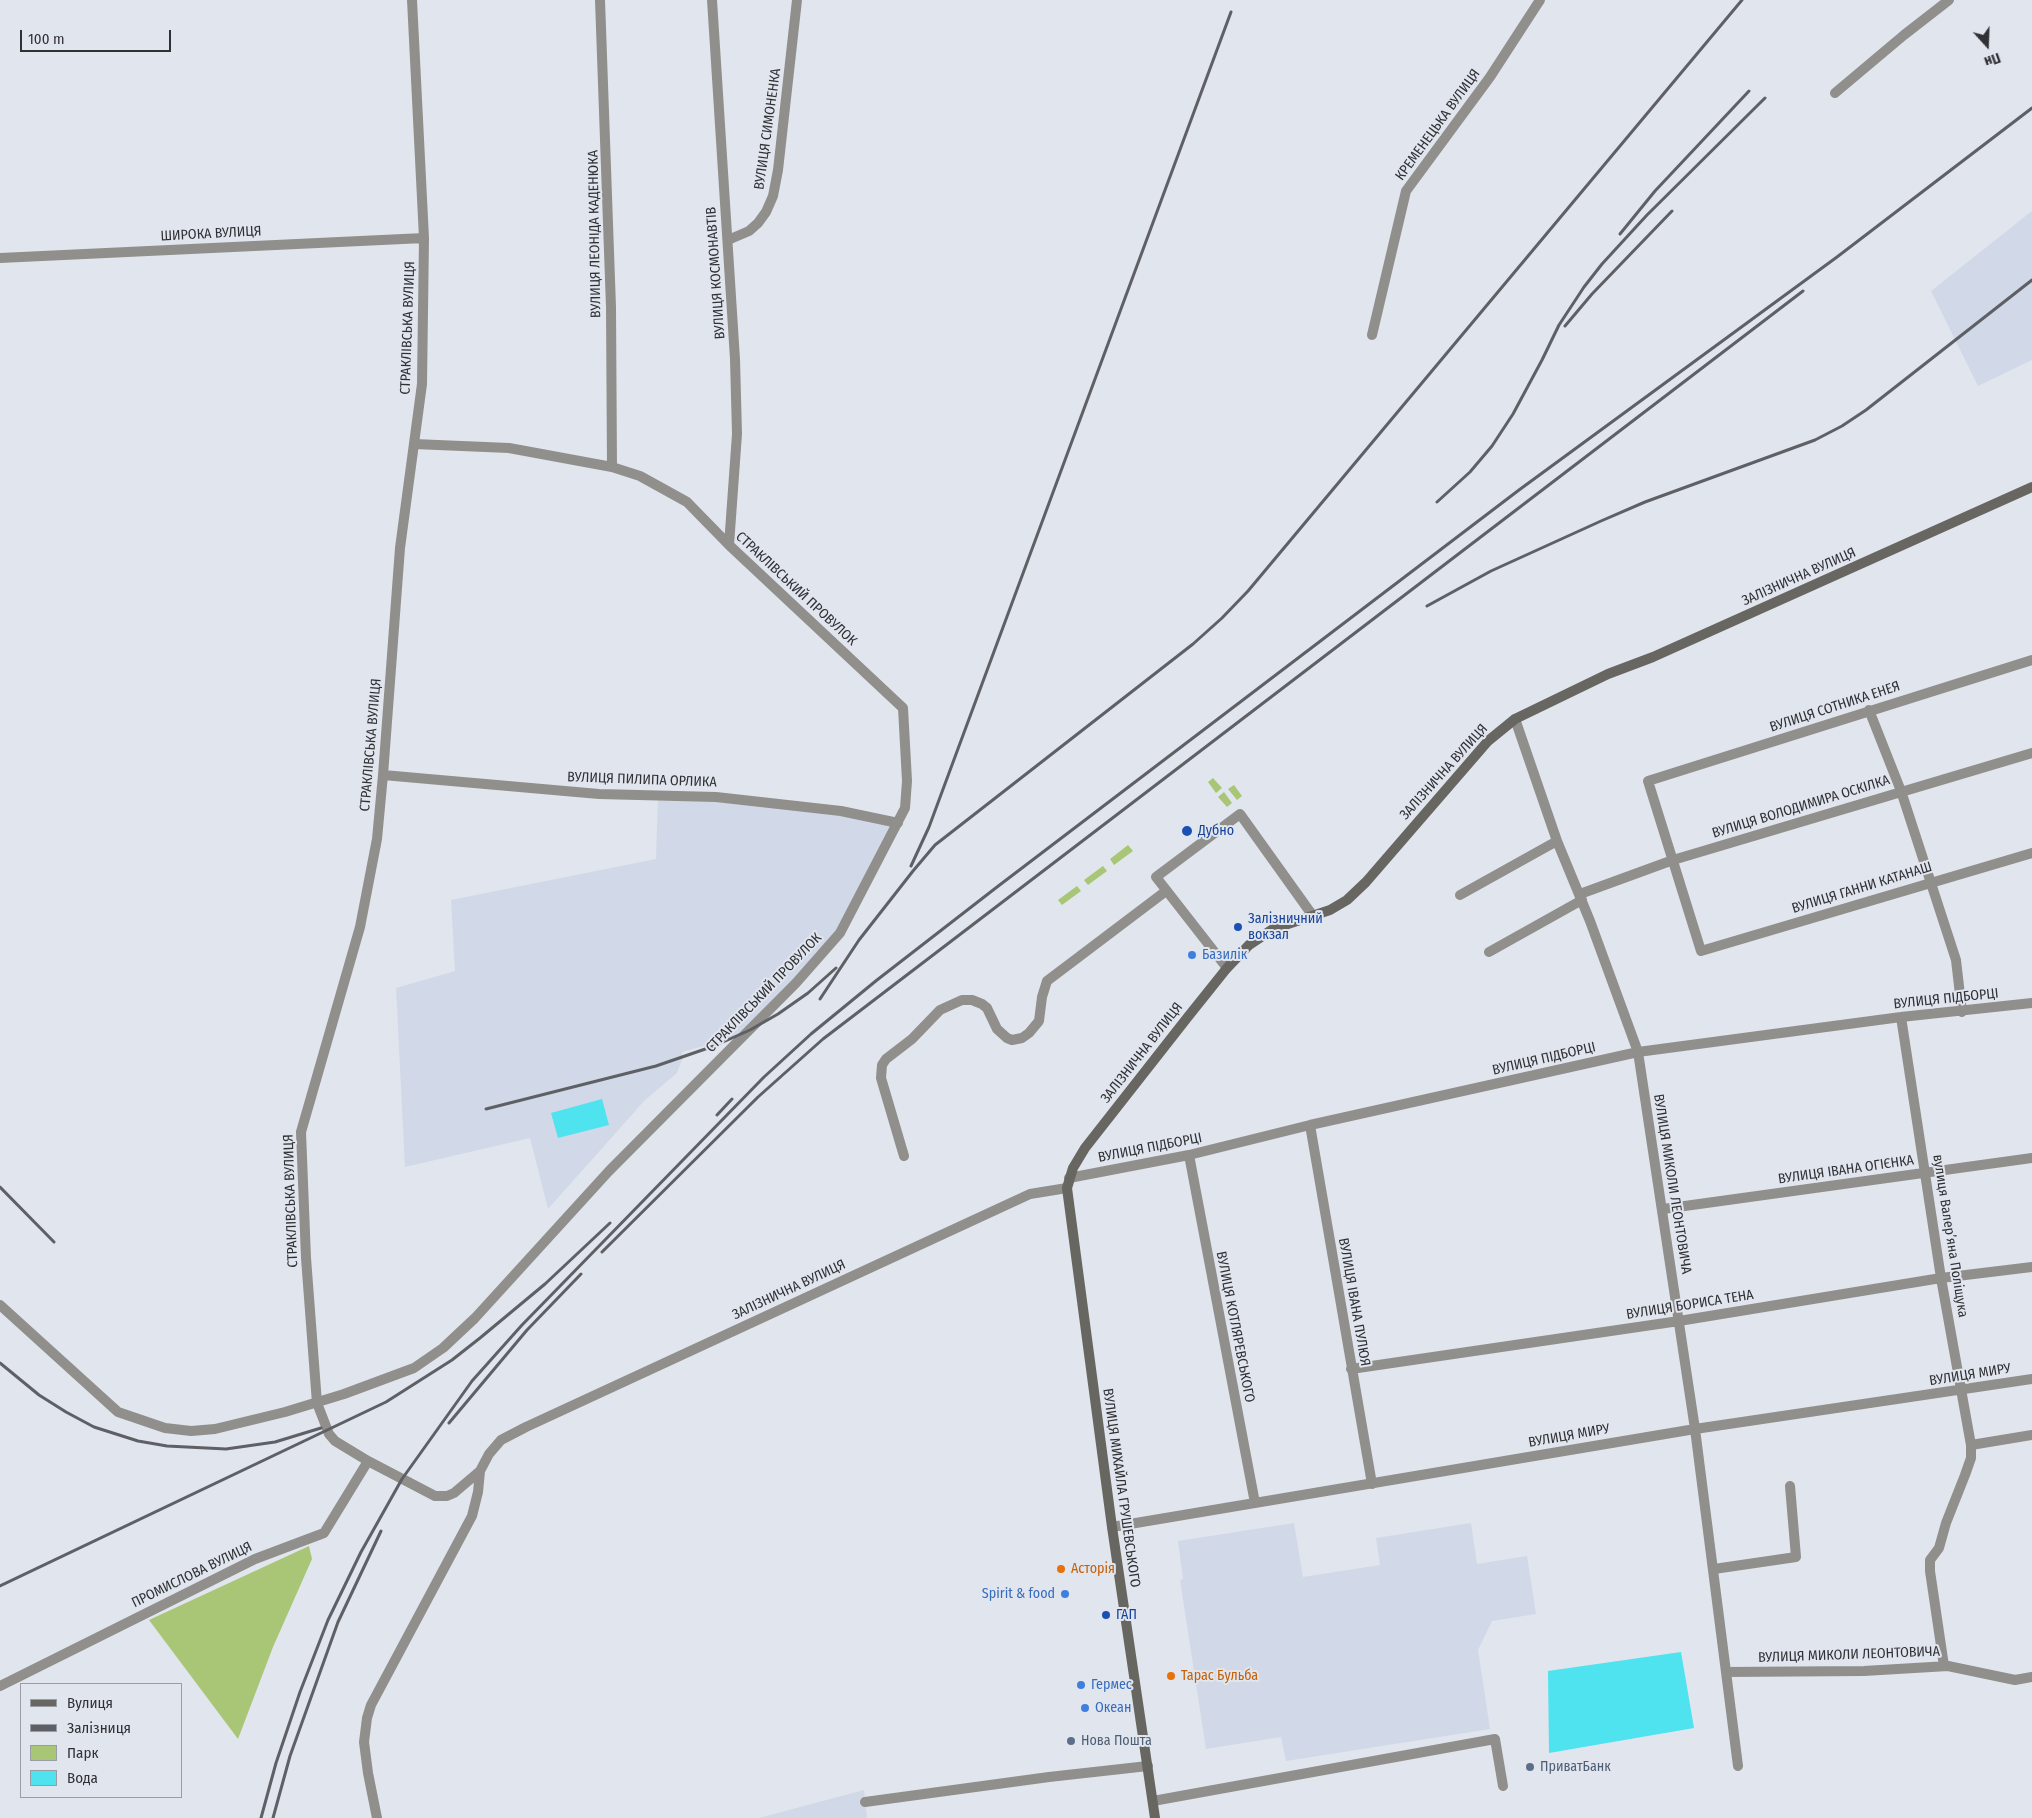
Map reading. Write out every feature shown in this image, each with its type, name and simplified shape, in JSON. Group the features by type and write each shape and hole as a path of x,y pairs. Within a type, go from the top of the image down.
{"main road":[{"name":"ЗАЛІЗНИЧНА ВУЛИЦЯ","path":"1068,1183 1078,1158 1092,1138 1227,968 1249,945 1262,935 1284,925 1339,906 1366,882 1488,741 1515,719 1608,674 1653,657 2032,487"},
{"name":"ВУЛИЦЯ МИХАЙЛА ГРУШЕВСЬКОГО","path":"1068,1183 1112,1527 1155,1818"}],"street":[{"name":"СТРАКЛІВСЬКА ВУЛИЦЯ","path":"412,0 424,238 422,384 400,548 377,839 360,927 301,1132 306,1258 317,1403 326,1426 335,1441 428,1493 439,1496 454,1493 480,1471"},
{"name":"ВУЛИЦЯ ЛЕОНІДА КАДЕНЮКА","path":"600,0 611,307 612,466"},
{"name":"ВУЛИЦЯ КОСМОНАВТІВ","path":"712,0 735,359 737,434 729,545"},
{"name":"ВУЛИЦЯ СИМОНЕНКА","path":"728,240 749,231 758,223 766,212 773,196 778,170 797,0"},
{"name":"КРЕМЕНЕЦЬКА ВУЛИЦЯ","path":"1372,336 1406,191 1490,77 1540,0"},
{"path":"1835,93 1949,0"},
{"name":"ШИРОКА ВУЛИЦЯ","path":"0,258 424,238"},
{"name":"СТРАКЛІВСЬКИЙ ПРОВУЛОК","path":"317,1403 414,1368 443,1348 475,1318 609,1171 796,983 840,933 905,808 907,781 903,708 729,545 687,502 640,476 612,466 509,448 414,444"},
{"name":"ВУЛИЦЯ СОТНИКА ЕНЕЯ","path":"1672,860 1648,781 2032,660"},
{"path":"1869,710 1901,791 1956,960 1962,1012"},
{"name":"ВУЛИЦЯ МИКОЛИ ЛЕОНТОВИЧА","path":"1515,719 1557,841 1581,897 1638,1052 1695,1429 1738,1766"},
{"name":"ВУЛИЦЯ ВОЛОДИМИРА ОСКІЛКА","path":"1490,952 1581,897 1672,860 2032,753"},
{"name":"ВУЛИЦЯ ПИЛИПА ОРЛИКА","path":"383,775 599,794 716,797 841,811 898,823"},
{"path":"1227,968 1156,877 1240,814 1313,916"},
{"path":"1460,894 1557,841"},
{"name":"ВУЛИЦЯ ГАННИ КАТАНАШ","path":"1672,860 1701,951 2032,853"},
{"path":"904,1156 881,1078 882,1065 886,1059 912,1038 940,1010 962,1000 972,1000 987,1008 997,1029 1007,1038 1012,1040 1022,1038 1029,1033 1038,1021 1047,981 1166,890"},
{"name":"ВУЛИЦЯ ПІДБОРЦІ","path":"1068,1183 1638,1052 1901,1017 1962,1012 2032,1003"},
{"name":"вулиця Валерʼяна Поліщука","path":"1901,1017 1941,1278 1971,1445 1971,1458 1946,1523 1939,1548 1930,1560 1944,1666"},
{"name":"ВУЛИЦЯ ІВАНА ПУЛЮЯ","path":"1310,1126 1372,1484"},
{"name":"ВУЛИЦЯ КОТЛЯРЕВСЬКОГО","path":"1189,1156 1255,1503"},
{"name":"ВУЛИЦЯ ІВАНА ОГІЄНКА","path":"1663,1209 2032,1158"},
{"name":"ЗАЛІЗНИЧНА ВУЛИЦЯ","path":"480,1471 489,1454 501,1440 526,1427 1030,1194 1068,1183"},
{"name":"ВУЛИЦЯ БОРИСА ТЕНА","path":"1351,1369 1679,1321 1941,1278 2032,1267"},
{"path":"0,1305 118,1412 144,1423 191,1431 215,1429 317,1403"},
{"name":"ВУЛИЦЯ МИРУ","path":"1112,1527 1695,1429 2032,1379"},
{"path":"1971,1445 2032,1435"},
{"name":"ПРОМИСЛОВА ВУЛИЦЯ","path":"0,1686 255,1559 324,1533 368,1461"},
{"path":"377,1818 365,1756 366,1718 370,1706 408,1633 472,1516 478,1492 480,1471"},
{"path":"1714,1569 1796,1557 1790,1486"},
{"name":"ВУЛИЦЯ МИКОЛИ ЛЕОНТОВИЧА","path":"1726,1672 1864,1671 1944,1666 2015,1680 2032,1677"},
{"path":"1153,1801 1495,1739 1503,1786"},
{"path":"865,1802 1049,1777 1148,1766"}],"shaded area":[{"path":"2032,211 2032,360 1978,386 1931,291"},
{"path":"658,795 716,797 898,823 840,933 744,1035 682,1052 683,1057 677,1073 645,1100 548,1209 530,1138 405,1167 396,988 455,971 451,900 656,859"},
{"path":"1294,1523 1303,1577 1380,1565 1376,1538 1471,1523 1477,1564 1527,1556 1536,1614 1492,1621 1478,1650 1490,1729 1286,1761 1281,1737 1206,1749 1180,1580 1183,1579 1178,1541"},
{"path":"864,1790 867,1818 759,1818"}],"green space":[{"path":"1213,778 1222,788 1216,793 1208,782"},
{"path":"1234,785 1242,796 1237,800 1228,789"},
{"path":"1224,792 1232,803 1227,807 1218,797"},
{"path":"1128,845 1133,851 1114,865 1110,859"},
{"path":"1103,866 1107,871 1088,885 1084,880"},
{"path":"1077,886 1081,891 1062,905 1058,900"},
{"path":"309,1546 312,1559 273,1647 238,1739 149,1620"}],"water":[{"path":"602,1099 609,1125 558,1138 551,1113"},
{"path":"1681,1652 1694,1728 1549,1753 1548,1671"}],"railway":[{"path":"820,999 859,940 935,845 1193,644 1248,591 1742,0"},
{"path":"911,866 929,827 1231,12"},
{"path":"1620,234 1655,191 1749,91"},
{"path":"1437,502 1470,472 1492,446 1513,414 1559,325 1602,264 1647,215 1765,98"},
{"path":"261,1818 276,1763 300,1692 328,1620 361,1552 402,1479 472,1381 522,1325 764,1077 811,1034 877,980 997,887 1519,490 1837,257 2032,108"},
{"path":"1565,326 1592,294 1672,211"},
{"path":"1427,606 1491,571 1601,521 1645,502 1815,440 1842,426 1866,410 2032,280"},
{"path":"602,1252 758,1097 823,1039 1803,291"},
{"path":"486,1109 656,1066 714,1046 750,1030 778,1014 808,993 836,968"},
{"path":"717,1115 732,1099"},
{"path":"0,1187 54,1242"},
{"path":"0,1586 386,1402 452,1360 480,1338 545,1284 610,1223"},
{"path":"449,1423 527,1330 581,1274"},
{"path":"0,1363 39,1395 66,1412 94,1427 138,1441 167,1446 226,1449 275,1442 321,1428"},
{"path":"273,1818 290,1756 338,1622 381,1531"}],"place":[{"name":"Дубно","path":"1187,831"},
{"name":"Залізничний вокзал","path":"1238,927"},
{"name":"Базилік","path":"1192,955"},
{"name":"Асторія","path":"1061,1569"},
{"name":"Spirit & food","path":"1065,1594"},
{"name":"ГАП","path":"1106,1615"},
{"name":"Тарас Бульба","path":"1171,1676"},
{"name":"Гермес","path":"1081,1685"},
{"name":"Океан","path":"1085,1708"},
{"name":"Нова Пошта","path":"1071,1741"},
{"name":"ПриватБанк","path":"1530,1767"}]}
